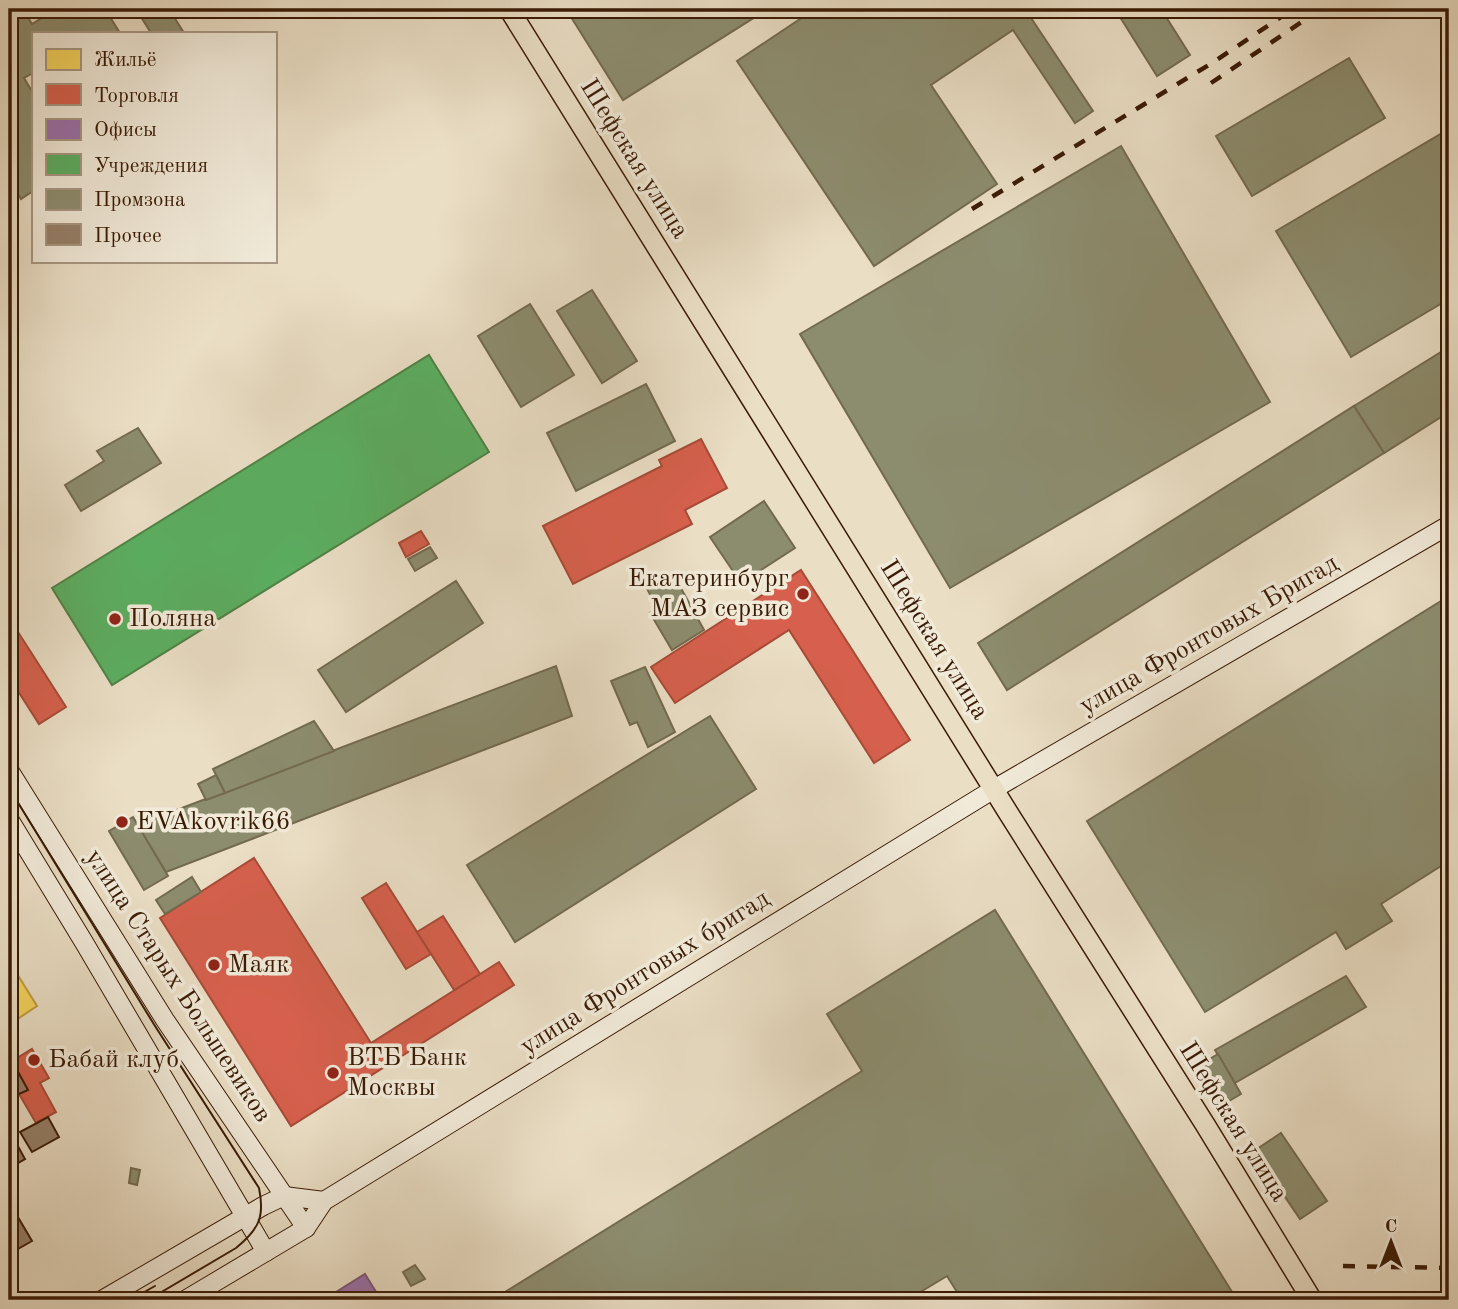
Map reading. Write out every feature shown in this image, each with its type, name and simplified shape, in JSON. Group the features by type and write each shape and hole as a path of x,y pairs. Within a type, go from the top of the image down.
{"main road":[{"name":"Шефская улица","path":"509,9 1312,1300"},
{"name":"улица Фронтовых Бригад","path":"994,789 1449,525"},
{"name":"улица Старых Большевиков","path":"9,770 165,1020 306,1228"},
{"name":"улица Фронтовых бригад","path":"185,1300 306,1228 324,1200 994,789"},
{"name":"улица Старых Большевиков","path":"9,819 225,1179 265,1252"},
{"path":"102,1300 244,1216 284,1196 324,1200"}],"building: Жильё":[{"path":"9,961 37,1006 10,1024 9,1022"}],"building: Торговля":[{"path":"701,439 727,488 685,510 692,524 573,584 543,526 662,466 659,460"},
{"path":"421,531 429,544 406,557 399,543"},
{"path":"801,570 910,740 874,763 789,630 675,703 651,667"},
{"path":"9,618 66,707 39,724 9,677"},
{"path":"254,858 371,1043 499,962 514,985 291,1126 160,918"},
{"path":"386,883 431,954 406,969 362,898"},
{"path":"443,916 480,974 454,990 417,932"},
{"path":"32,1049 49,1078 40,1083 56,1112 36,1123 19,1094 28,1090 12,1061"}],"building: Офисы":[{"path":"365,1274 381,1300 323,1300 328,1297"}],"building: Учреждения":[{"path":"429,355 489,452 112,685 52,588"}],"building: Промзона":[{"path":"9,9 23,9 32,24 56,9 105,9 119,32 32,32 32,74 24,78 32,91 32,192 21,199 9,180"},
{"path":"136,9 169,9 183,32 150,32"},
{"path":"566,9 768,9 623,100"},
{"path":"815,9 1025,9 1093,111 1075,123 1013,30 931,85 997,184 874,266 737,61"},
{"path":"1115,9 1161,9 1190,55 1157,76"},
{"path":"1349,58 1385,118 1252,196 1216,136"},
{"path":"1449,129 1449,299 1351,357 1276,231"},
{"path":"1121,146 1270,402 950,588 800,334"},
{"path":"592,290 637,361 602,383 557,311"},
{"path":"530,304 574,375 521,407 478,336"},
{"path":"1449,347 1449,412 1384,453 1354,406"},
{"path":"646,384 675,441 576,491 547,433"},
{"path":"1354,406 1384,453 1007,690 978,643"},
{"path":"138,428 161,463 81,511 65,485 104,461 97,451"},
{"path":"764,501 795,548 741,583 710,537"},
{"path":"430,547 437,558 415,571 408,559"},
{"path":"672,572 704,630 672,650 650,613 658,609 646,587"},
{"path":"456,581 483,623 346,712 318,670"},
{"path":"1449,596 1449,861 1381,904 1392,921 1346,949 1336,932 1205,1012 1087,821"},
{"path":"556,666 572,716 166,872 137,825"},
{"path":"645,667 675,732 648,747 637,722 630,725 611,681"},
{"path":"710,716 756,789 515,942 467,865"},
{"path":"314,721 334,751 225,793 213,769"},
{"path":"216,775 225,793 206,800 198,784"},
{"path":"133,817 168,876 144,890 109,831"},
{"path":"192,877 201,892 165,914 156,900"},
{"path":"995,910 1237,1300 962,1300 947,1276 907,1300 492,1300 862,1071 827,1014"},
{"path":"1346,976 1366,1007 1235,1083 1215,1050"},
{"path":"1218,1054 1241,1094 1224,1104 1201,1064"},
{"path":"1281,1133 1327,1201 1300,1219 1254,1151"},
{"path":"131,1168 140,1170 137,1185 129,1183"},
{"path":"415,1265 425,1279 411,1286 403,1272"}],"building: Прочее":[{"path":"12,1061 28,1090 19,1094 9,1076 9,1063"},
{"path":"48,1117 59,1137 32,1152 20,1132"},
{"path":"9,1130 25,1159 9,1168"},
{"path":"9,1202 32,1241 9,1254"}],"tram line":[{"path":"9,788 155,1026 259,1188 260,1215 250,1235 236,1248 148,1300"},
{"path":"130,1300 155,1286"}],"railway":[{"path":"972,209 1212,63 1293,9"},
{"path":"1211,83 1321,9"},
{"path":"1343,1266 1449,1268"}],"place":[{"name":"Екатеринбург МАЗ сервис","path":"803,594"},
{"name":"Поляна","path":"115,619"},
{"name":"EVAkovrik66","path":"122,822"},
{"name":"Маяк","path":"214,965"},
{"name":"Бабай клуб","path":"34,1060"},
{"name":"ВТБ Банк Москвы","path":"333,1073"}]}
